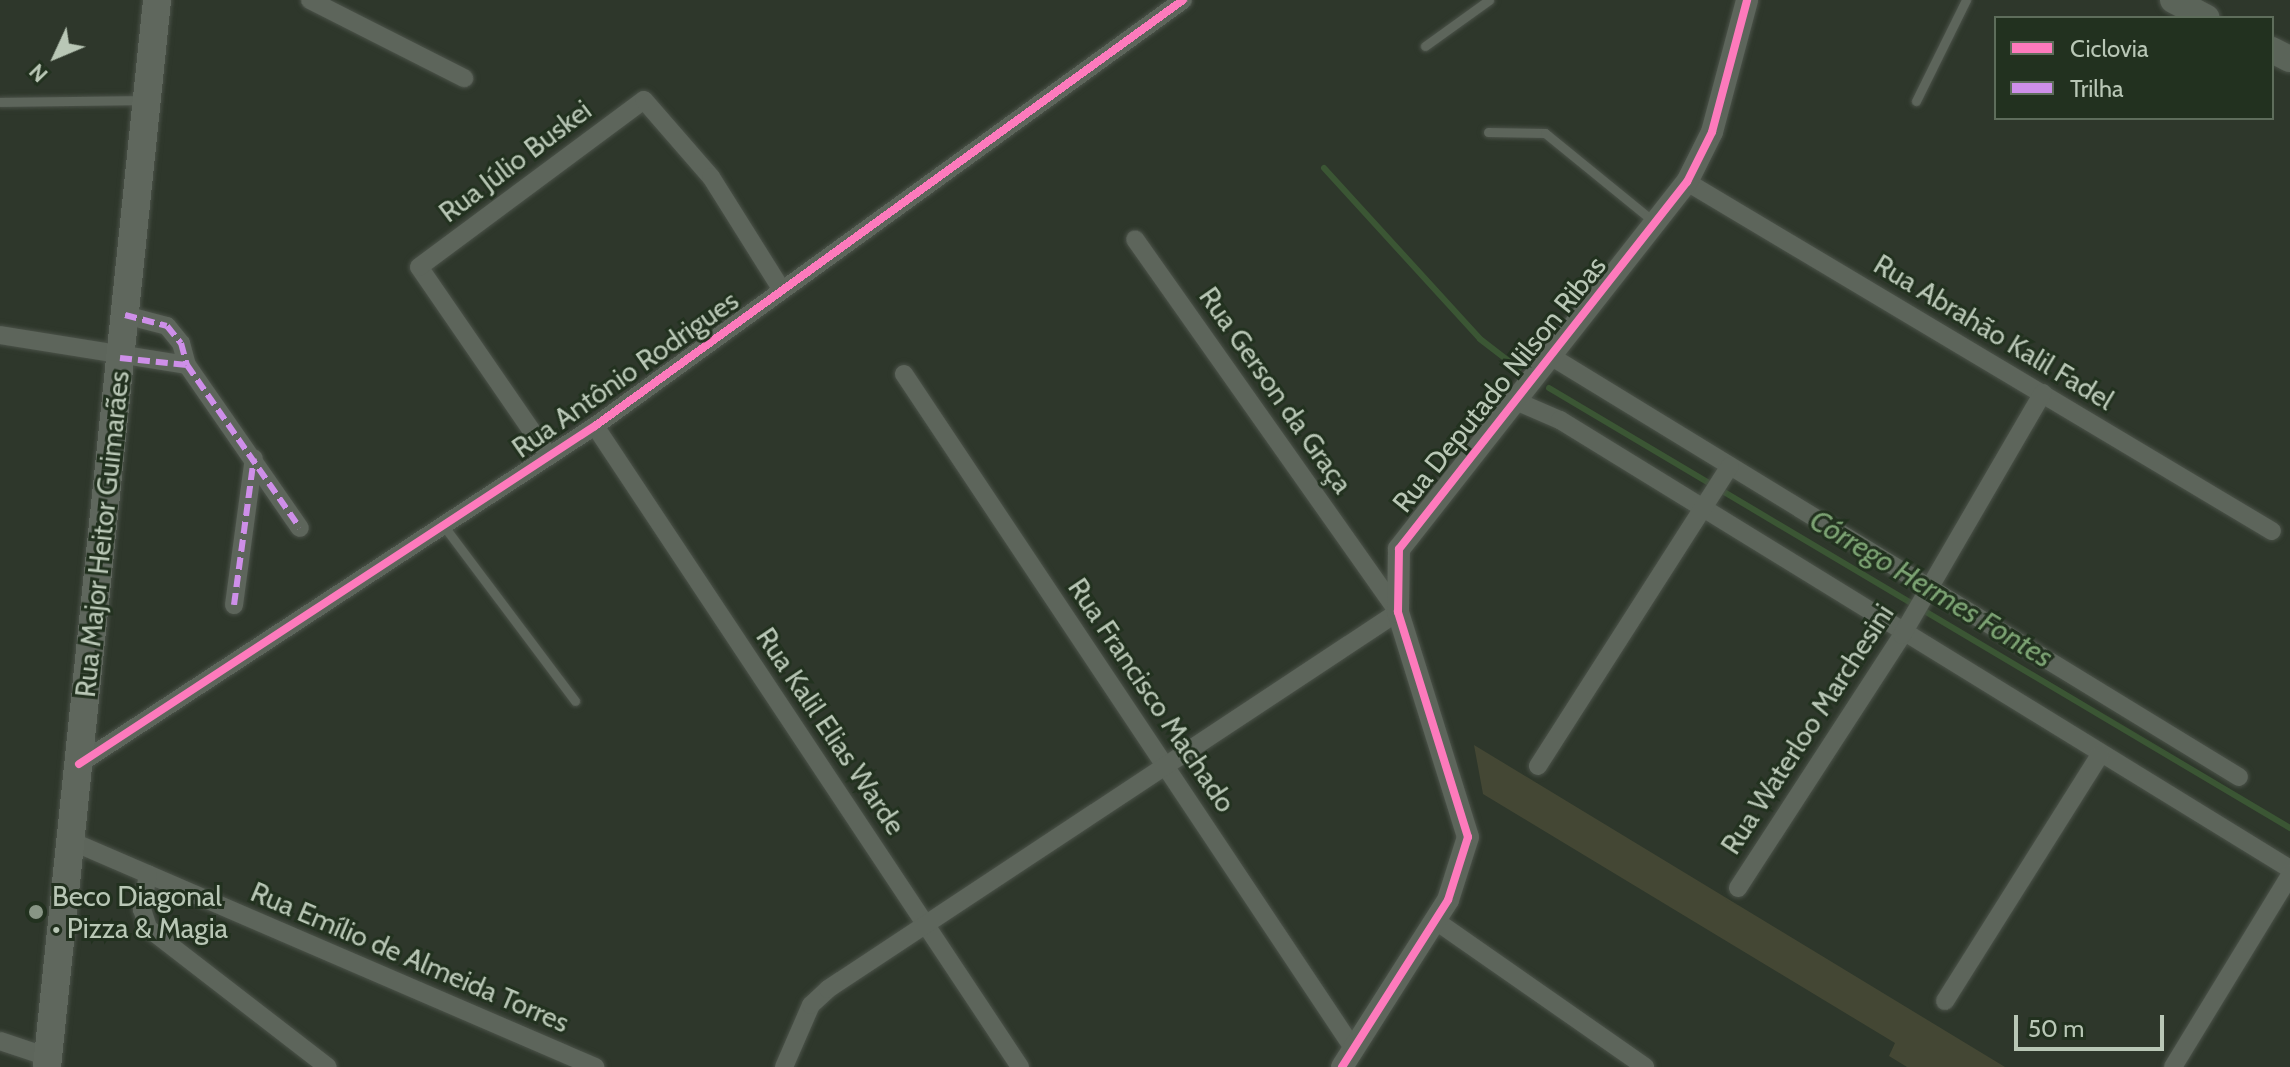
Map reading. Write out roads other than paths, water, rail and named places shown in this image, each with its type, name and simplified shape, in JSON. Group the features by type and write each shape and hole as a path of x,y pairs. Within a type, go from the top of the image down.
{"main road":[{"name":"Rua Major Heitor Guimarães","path":"48,1062 157,0"},
{"path":"2173,0 2203,16"}],"street":[{"path":"310,0 332,4 464,78"},
{"name":"Rua Antônio Rodrigues","path":"79,764 595,426 1183,0"},
{"name":"Rua Deputado Nilson Ribas","path":"1348,1057 1436,921 1457,882 1468,837 1398,612 1395,563 1407,532 1552,357 1687,182 1712,132 1747,0"},
{"name":"Rua Júlio Buskei","path":"549,456 419,267 644,100 719,188 782,290"},
{"name":"Rua Abrahão Kalil Fadel","path":"1687,182 2272,531"},
{"name":"Rua Gerson da Graça","path":"1135,239 1398,612"},
{"path":"125,315 167,326 187,365 300,528"},
{"path":"0,335 120,358 187,365"},
{"path":"1552,357 1928,591 2239,777"},
{"name":"Rua Francisco Machado","path":"904,374 1166,766 1348,1057"},
{"name":"Rua Waterloo Marchesini","path":"1738,888 1902,635 2043,393"},
{"path":"1516,401 1560,420 1702,514 2290,869"},
{"name":"Rua Kalil Elias Warde","path":"595,426 1020,1067"},
{"path":"234,605 254,458"},
{"path":"1538,766 1730,466"},
{"path":"784,1067 818,996 1398,612"},
{"path":"1945,1001 2100,755"},
{"name":"Rua Emílio de Almeida Torres","path":"71,841 595,1067"},
{"path":"148,874 142,909 148,928 328,1067"},
{"path":"2173,1067 2290,875"},
{"path":"1436,921 1645,1067"},
{"path":"0,1041 48,1062"}],"lane":[{"path":"1425,46 1489,0"},
{"path":"1916,101 1966,0"},
{"path":"0,102 147,100"},
{"path":"1488,132 1545,133 1656,224"},
{"path":"443,525 575,701"}],"waterway":[{"path":"1324,168 1480,339 1519,369"},
{"name":"Córrego Hermes Fontes","path":"1549,388 2290,828"}],"place":[{"name":"Beco Diagonal • Pizza & Magia","path":"36,912"}]}
